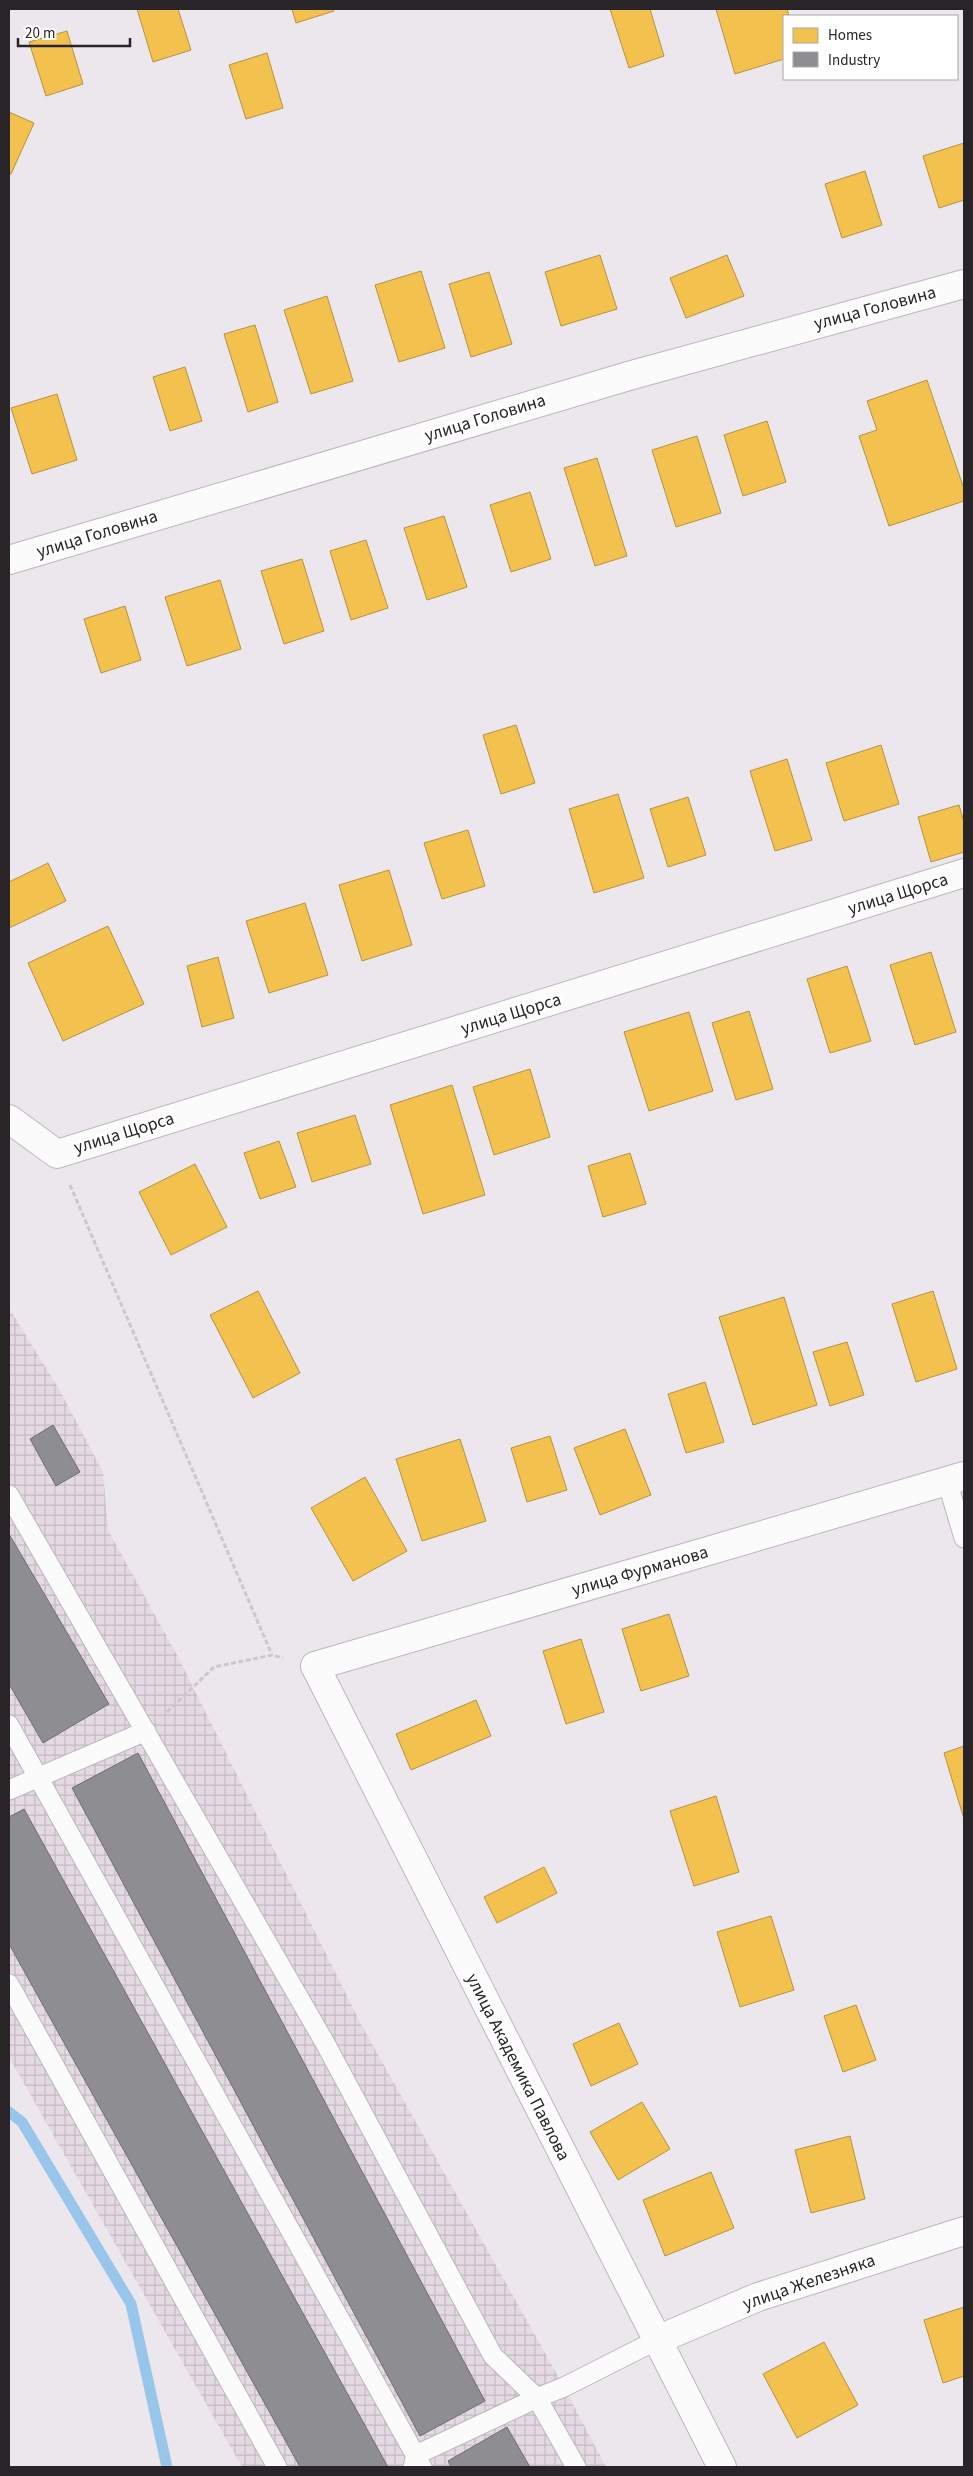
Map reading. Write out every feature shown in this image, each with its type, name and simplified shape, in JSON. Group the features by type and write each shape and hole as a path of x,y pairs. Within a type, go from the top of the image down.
{"street":[{"name":"улица Головина","path":"9,560 632,375 964,284"},
{"name":"улица Щорса","path":"57,1154 964,873"},
{"path":"9,1119 57,1154"},
{"name":"улица Фурманова","path":"316,1666 956,1479"},
{"name":"улица Академика Павлова","path":"316,1666 722,2467"},
{"name":"улица Железняка","path":"657,2340 758,2296 964,2231"}],"lane":[{"path":"956,1479 964,1538"},
{"path":"9,1495 325,2043 494,2356 537,2398 576,2467"},
{"path":"9,1725 39,1776 417,2463 537,2398 564,2387 657,2340"},
{"path":"9,1790 146,1731"},
{"path":"9,1984 277,2467"}],"path":[{"path":"57,1154 272,1655"},
{"path":"146,1731 214,1667 272,1655 316,1666"}],"shaded area":[{"path":"9,1308 60,1391 103,1472 108,1530 178,1657 362,2026 564,2387 606,2467 242,2467 9,2057"}],"building: Homes":[{"path":"137,9 178,9 191,50 153,62"},
{"path":"292,9 333,9 334,11 296,23"},
{"path":"610,9 650,9 664,56 629,68"},
{"path":"716,9 787,9 789,15 783,15 783,59 735,74"},
{"path":"67,31 83,84 46,96 29,42"},
{"path":"267,53 283,108 246,119 229,65"},
{"path":"9,112 34,123 11,174 9,174"},
{"path":"964,143 964,200 939,208 923,156"},
{"path":"865,171 882,225 842,238 825,184"},
{"path":"600,255 617,309 561,326 545,272"},
{"path":"727,255 744,296 686,318 670,278"},
{"path":"421,271 445,348 399,362 375,285"},
{"path":"489,272 512,344 471,357 449,284"},
{"path":"327,296 353,381 311,394 284,310"},
{"path":"255,325 278,402 248,412 224,334"},
{"path":"185,367 202,421 170,431 153,377"},
{"path":"927,380 964,489 964,501 889,526 859,436 877,430 867,401"},
{"path":"57,394 77,460 32,474 11,408"},
{"path":"767,421 786,482 743,496 724,435"},
{"path":"697,436 721,513 676,527 652,450"},
{"path":"597,458 627,556 595,566 564,468"},
{"path":"530,492 551,559 511,572 490,505"},
{"path":"444,516 467,587 427,600 404,528"},
{"path":"366,540 388,608 351,620 330,551"},
{"path":"302,559 324,631 284,644 261,571"},
{"path":"220,580 241,649 187,666 165,597"},
{"path":"125,606 141,660 101,673 84,619"},
{"path":"516,725 535,783 501,794 483,735"},
{"path":"881,745 899,804 844,821 826,763"},
{"path":"787,759 812,840 775,851 750,771"},
{"path":"618,794 644,878 594,893 569,809"},
{"path":"688,797 706,855 668,867 650,809"},
{"path":"959,805 964,822 964,852 931,862 918,817"},
{"path":"468,830 485,886 442,899 424,843"},
{"path":"48,863 66,901 9,928 9,882"},
{"path":"389,870 412,945 362,961 339,885"},
{"path":"305,903 328,975 269,993 246,921"},
{"path":"108,926 144,1004 63,1041 28,963"},
{"path":"931,952 956,1032 915,1045 890,965"},
{"path":"218,957 234,1018 202,1027 187,966"},
{"path":"847,966 871,1041 830,1053 807,979"},
{"path":"749,1011 773,1089 736,1100 712,1023"},
{"path":"689,1012 713,1091 649,1111 624,1032"},
{"path":"530,1069 550,1137 494,1155 473,1087"},
{"path":"452,1085 485,1195 423,1214 390,1105"},
{"path":"355,1115 371,1164 312,1182 297,1133"},
{"path":"279,1141 296,1187 260,1199 244,1153"},
{"path":"630,1153 646,1204 603,1217 588,1166"},
{"path":"195,1164 227,1227 171,1255 139,1192"},
{"path":"258,1291 300,1373 253,1398 210,1315"},
{"path":"933,1291 957,1369 916,1382 892,1304"},
{"path":"784,1297 817,1405 753,1425 719,1317"},
{"path":"847,1342 864,1395 830,1406 813,1352"},
{"path":"705,1382 724,1442 686,1453 668,1394"},
{"path":"625,1429 651,1495 600,1515 574,1448"},
{"path":"550,1436 567,1490 527,1502 511,1448"},
{"path":"460,1439 486,1521 422,1541 396,1459"},
{"path":"365,1477 407,1551 353,1581 311,1508"},
{"path":"669,1614 689,1676 641,1691 622,1629"},
{"path":"581,1639 604,1712 566,1724 543,1651"},
{"path":"476,1700 491,1736 411,1770 396,1734"},
{"path":"964,1746 964,1819 944,1753"},
{"path":"716,1796 739,1872 694,1886 670,1811"},
{"path":"544,1867 557,1893 497,1923 484,1897"},
{"path":"771,1916 794,1990 740,2007 717,1932"},
{"path":"856,2005 876,2060 843,2072 824,2016"},
{"path":"619,2023 638,2064 591,2086 573,2044"},
{"path":"642,2102 670,2149 618,2180 590,2132"},
{"path":"850,2136 865,2199 811,2213 795,2150"},
{"path":"711,2172 734,2228 665,2256 643,2200"},
{"path":"964,2307 964,2376 943,2383 924,2320"},
{"path":"824,2342 858,2405 797,2438 763,2374"}],"building: Industry":[{"path":"53,1425 80,1472 56,1486 30,1439"},
{"path":"9,1534 109,1704 43,1743 9,1684"},
{"path":"138,1753 485,2401 420,2436 72,1788"},
{"path":"24,1809 388,2467 300,2467 9,1944 9,1817"},
{"path":"507,2427 530,2467 451,2467 448,2461"}],"waterway":[{"path":"9,2112 22,2122 131,2304 167,2467"}]}
